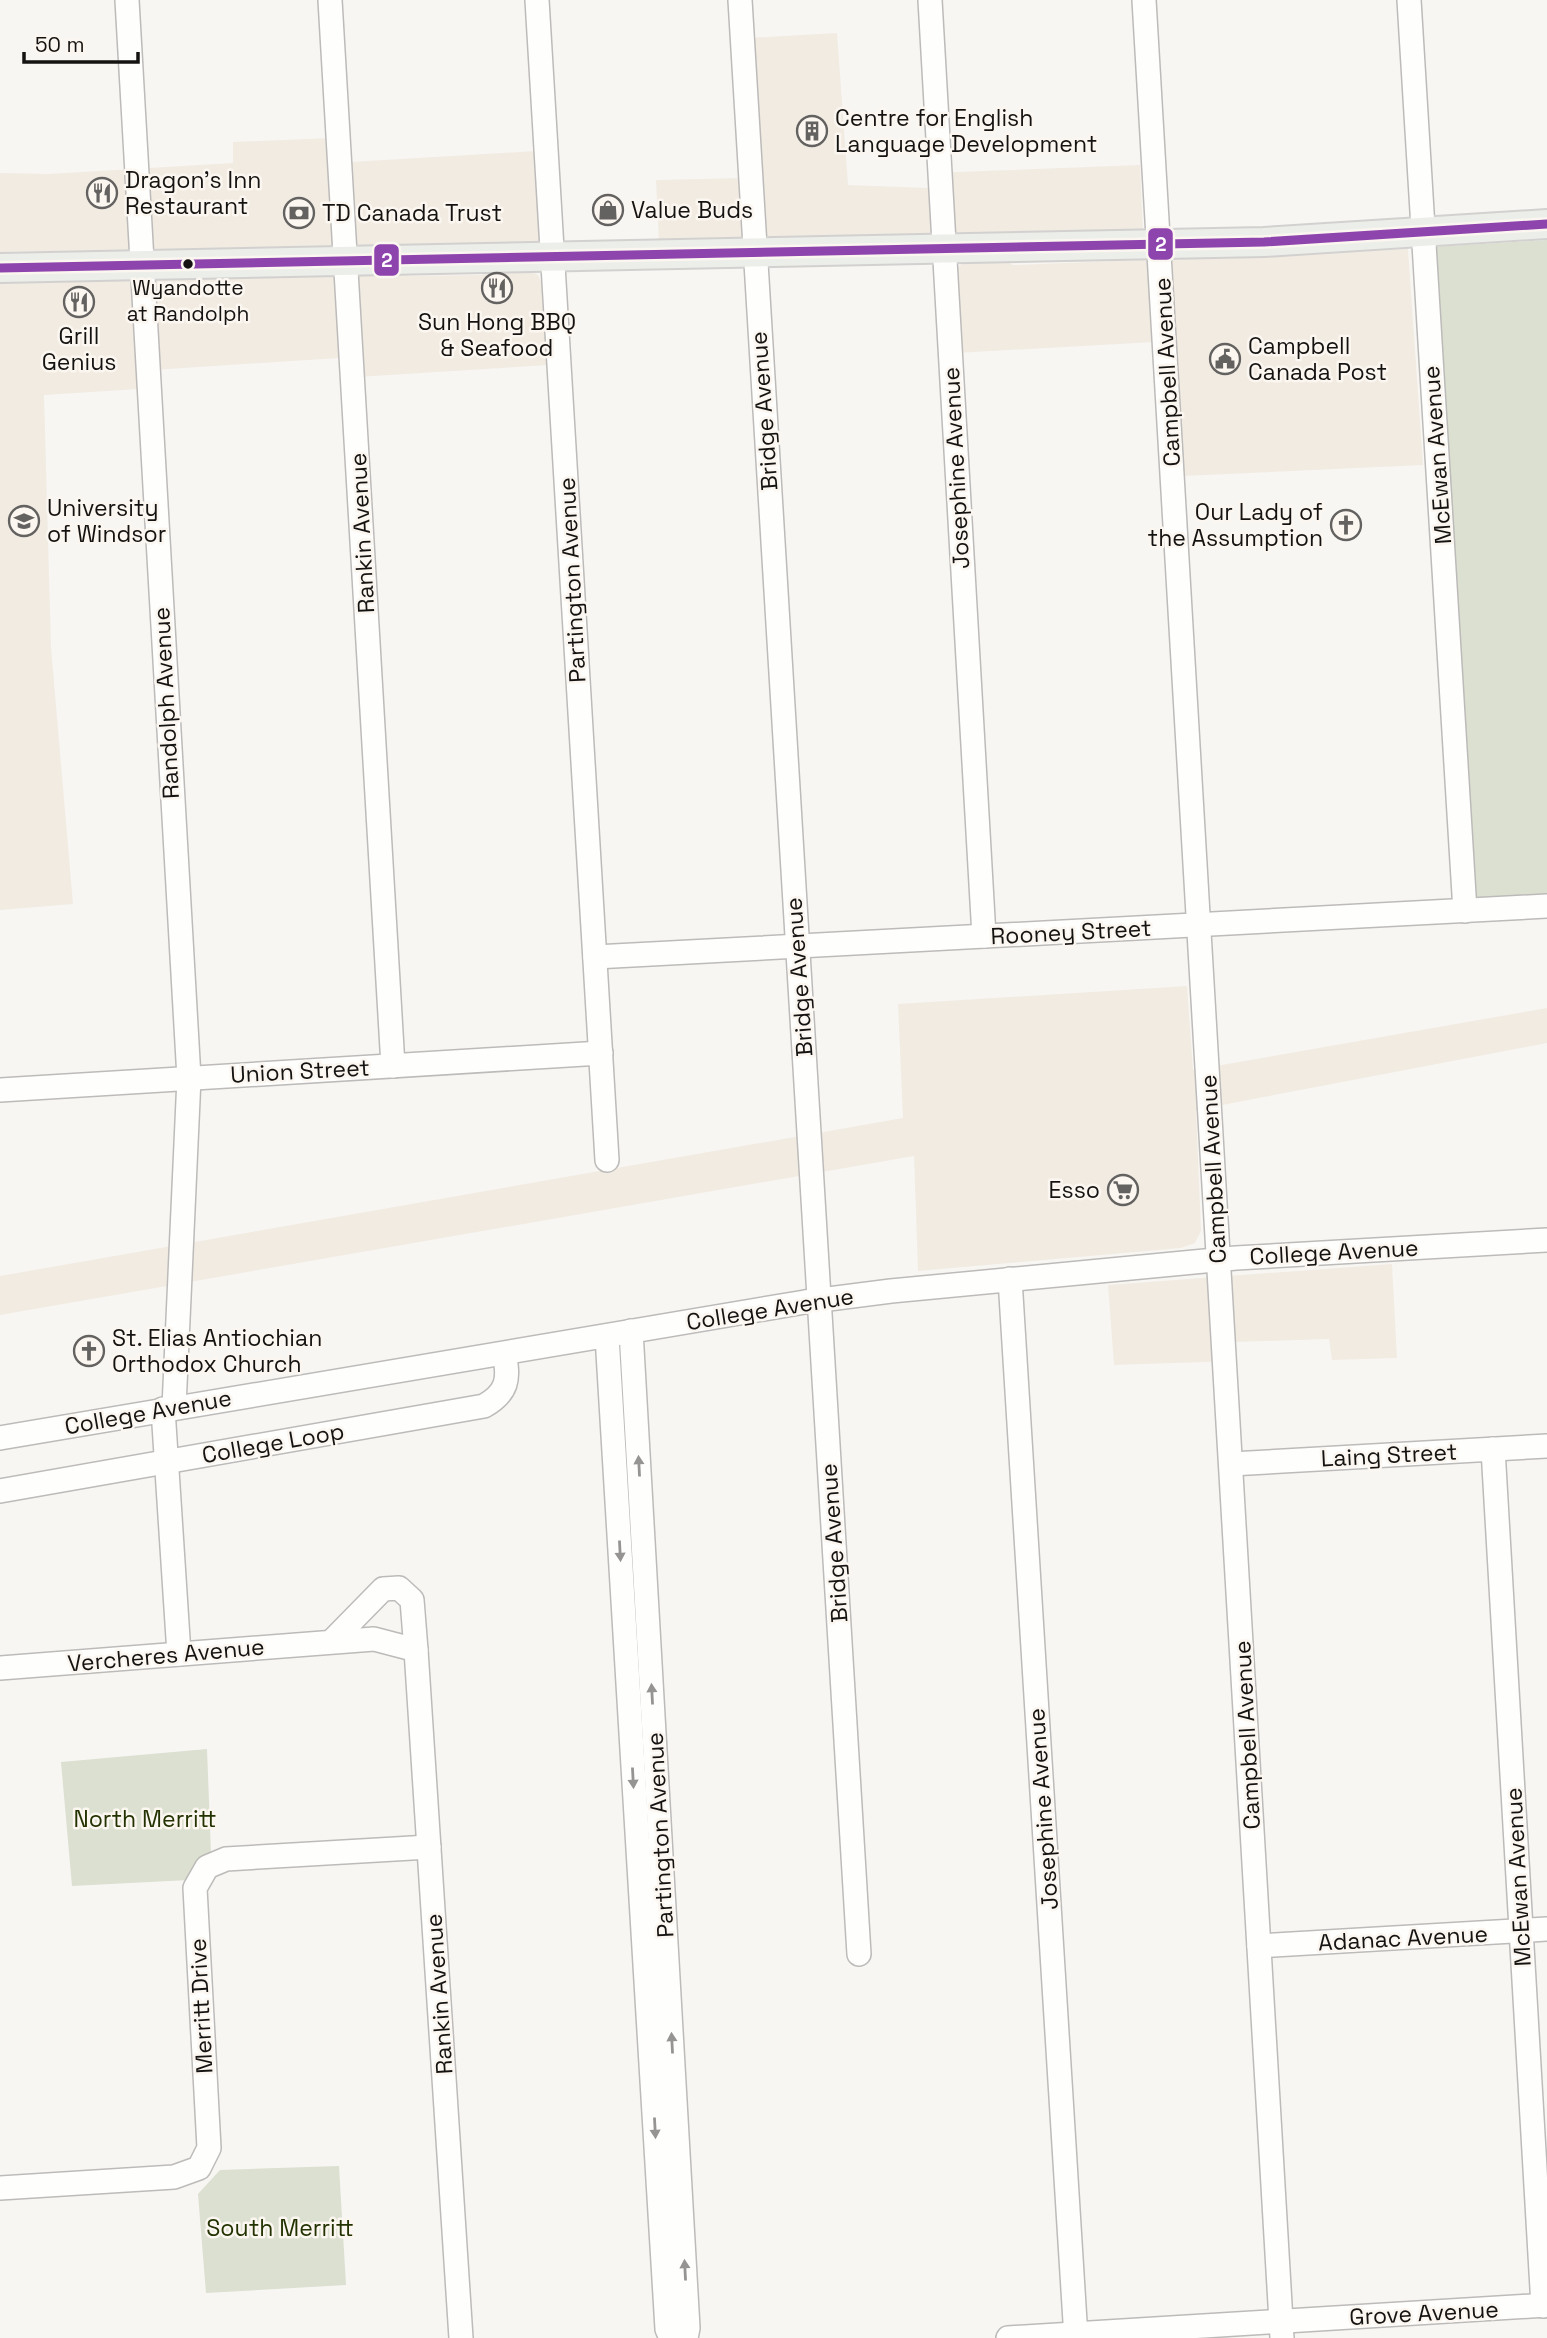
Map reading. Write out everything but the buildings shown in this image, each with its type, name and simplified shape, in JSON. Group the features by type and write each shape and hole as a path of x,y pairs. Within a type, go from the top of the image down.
{"main road":[{"path":"0,268 1264,242 1547,224"}],"street":[{"name":"Randolph Avenue","path":"127,0 189,1078 166,1462 179,1654"},
{"name":"Rankin Avenue","path":"330,0 393,1066"},
{"name":"Partington Avenue","path":"537,0 607,1160"},
{"name":"Bridge Avenue","path":"740,0 859,1954"},
{"name":"Josephine Avenue","path":"930,0 984,936"},
{"name":"Campbell Avenue","path":"1144,0 1282,2330"},
{"name":"McEwan Avenue","path":"1409,0 1465,911"},
{"name":"Rooney Street","path":"595,957 1547,906"},
{"name":"Union Street","path":"0,1090 601,1053"},
{"name":"College Avenue","path":"0,1438 818,1300 1218,1259 1547,1240"},
{"name":"Josephine Avenue","path":"1010,1279 1075,2336"},
{"name":"Partington Avenue","path":"631,1331 686,2289 686,2338"},
{"name":"Partington Avenue","path":"607,1336 667,2329 671,2338"},
{"name":"College Loop","path":"0,1491 484,1406 498,1398 507,1385 504,1354"},
{"name":"Laing Street","path":"1231,1464 1547,1446"},
{"name":"McEwan Avenue","path":"1493,1449 1545,2305"},
{"path":"331,1642 383,1589 399,1588 412,1600 416,1650"},
{"name":"Vercheres Avenue","path":"0,1668 374,1639 416,1650"},
{"name":"Rankin Avenue","path":"416,1650 461,2338"},
{"name":"Merritt Drive","path":"0,2188 174,2177 198,2168 209,2148 195,1888 207,1867 226,1858 429,1847"},
{"name":"Adanac Avenue","path":"1259,1946 1547,1929"},
{"name":"Grove Avenue","path":"1008,2338 1282,2330 1545,2305"}],"shaded area":[{"path":"837,33 848,185 928,188 929,173 1140,165 1143,233 773,241 764,235 747,38"},
{"path":"331,138 334,163 536,151 540,235 538,243 530,249 291,253 281,247 201,249 191,255 89,256 79,251 0,252 0,173 48,174 233,163 233,142"},
{"path":"743,178 746,232 742,241 659,243 656,180"},
{"path":"1408,249 1423,465 1183,476 1172,341 956,353 953,277 958,267 968,260 1002,258 1013,265"},
{"path":"523,267 538,275 543,287 549,365 341,378 339,358 138,371 138,389 44,395 51,647 73,904 0,910 0,283 87,281 99,275 398,269 409,276 481,275 498,269"},
{"path":"1187,986 1193,1070 1547,1008 1547,1043 1196,1110 1201,1231 1195,1243 1181,1248 918,1271 914,1156 0,1315 0,1276 903,1118 898,1004"},
{"path":"1392,1264 1397,1358 1332,1360 1329,1339 1235,1342 1235,1361 1114,1365 1108,1285"}],"green space":[{"path":"1547,240 1547,898 1473,902 1432,247"},
{"name":"North Merritt","path":"207,1749 211,1854 189,1880 72,1886 61,1762"},
{"name":"South Merritt","path":"339,2166 346,2285 206,2293 198,2194 220,2170"}],"transit line":[{"name":"2","path":"0,268 1264,242 1547,224"}],"place":[{"name":"Centre for English Language Development","path":"812,131"},
{"name":"Dragon's Inn Restaurant","path":"102,193"},
{"name":"Value Buds","path":"608,210"},
{"name":"TD Canada Trust","path":"299,213"},
{"name":"Wyandotte at Randolph","path":"188,264"},
{"name":"Sun Hong BBQ & Seafood","path":"497,288"},
{"name":"Grill Genius","path":"79,302"},
{"name":"Campbell Canada Post","path":"1225,359"},
{"name":"University of Windsor","path":"24,521"},
{"name":"Our Lady of the Assumption","path":"1346,525"},
{"name":"Esso","path":"1123,1190"},
{"name":"St. Elias Antiochian Orthodox Church","path":"89,1351"}]}
